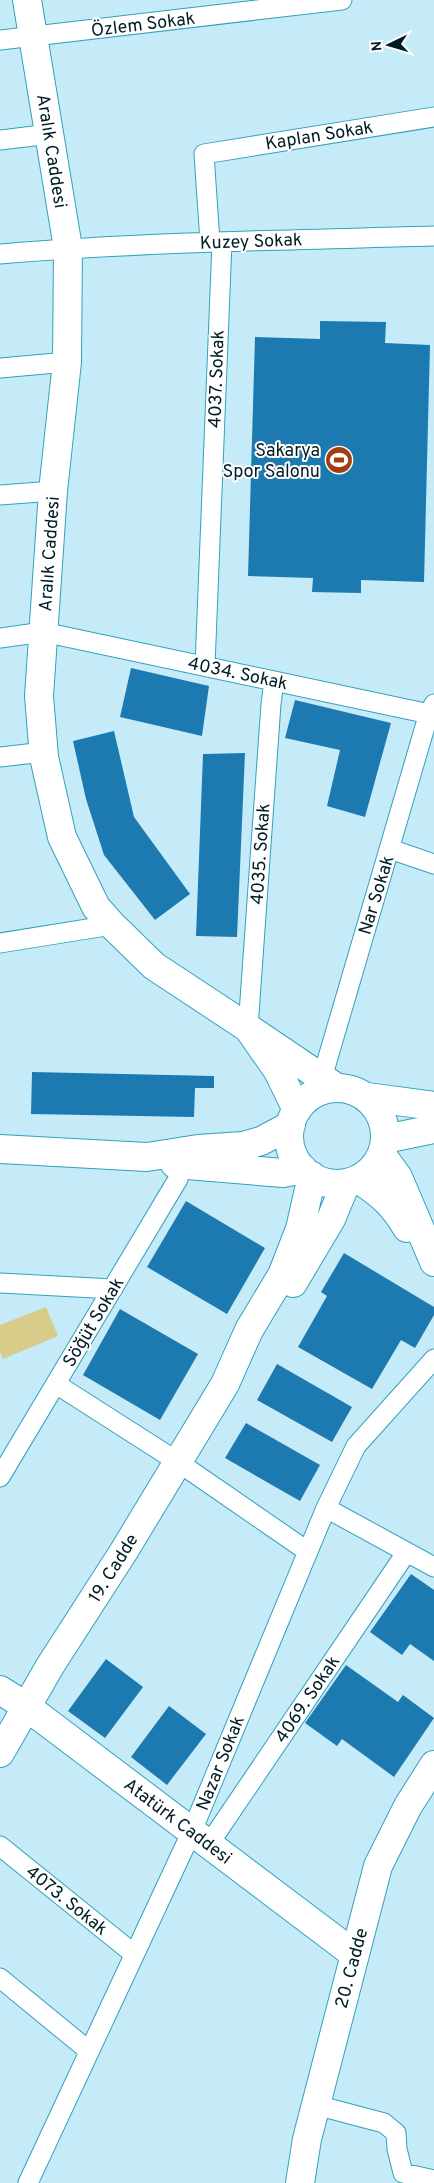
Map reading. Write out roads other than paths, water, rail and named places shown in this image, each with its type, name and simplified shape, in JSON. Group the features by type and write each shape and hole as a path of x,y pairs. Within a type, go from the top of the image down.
{"street":[{"name":"Aralık Caddesi","path":"27,0 68,248 67,362 54,491 39,696 44,752 62,837 96,907 154,966 329,1083"},
{"name":"Özlem Sokak","path":"0,40 342,0"},
{"name":"Kaplan Sokak","path":"204,154 434,117"},
{"path":"0,140 50,134"},
{"name":"4037. Sokak","path":"204,154 216,242 205,666"},
{"name":"Kuzey Sokak","path":"0,254 68,248 434,236"},
{"path":"0,368 67,362"},
{"path":"0,495 54,491"},
{"name":"4034. Sokak","path":"0,638 43,632 274,681 432,710"},
{"name":"4035. Sokak","path":"248,1028 274,681"},
{"name":"Nar Sokak","path":"329,1083 390,849 432,710"},
{"path":"0,757 44,752"},
{"path":"390,849 434,864"},
{"path":"0,943 112,925"},
{"path":"226,1384 249,1330 282,1275 300,1229 307,1173 294,1156 290,1141 294,1117 278,1071 248,1028"},
{"path":"147,1157 198,1149 243,1146 261,1141 294,1117 307,1098 329,1083 352,1090 366,1097 434,1106"},
{"path":"366,1097 381,1116 384,1124 384,1147 432,1258"},
{"path":"0,1149 147,1157 179,1165 307,1173 330,1184 352,1181 373,1168 384,1147 434,1129"},
{"name":"Söğüt Sokak","path":"2,1471 178,1179 179,1165"},
{"path":"352,1181 380,1193 397,1210 413,1239 432,1258"},
{"path":"226,1384 256,1346 352,1181"},
{"path":"0,1283 113,1289"},
{"name":"Nazar Sokak","path":"28,2183 134,1954 200,1838 307,1551 356,1446 434,1359"},
{"path":"56,1384 178,1462 307,1551"},
{"name":"19. Cadde","path":"0,1753 226,1384"},
{"path":"326,1508 406,1553 433,1565"},
{"name":"4069. Sokak","path":"200,1838 406,1553"},
{"name":"Atatürk Caddesi","path":"0,1690 27,1707 354,1954"},
{"name":"20. Cadde","path":"300,2183 316,2106 378,1866 408,1806 434,1765"},
{"name":"4073. Sokak","path":"0,1846 134,1954"},
{"path":"0,1978 89,2051"},
{"path":"316,2106 384,2123 396,2133 402,2173 434,2180"}],"place":[{"name":"Sakarya Spor Salonu","path":"339,460"}]}
